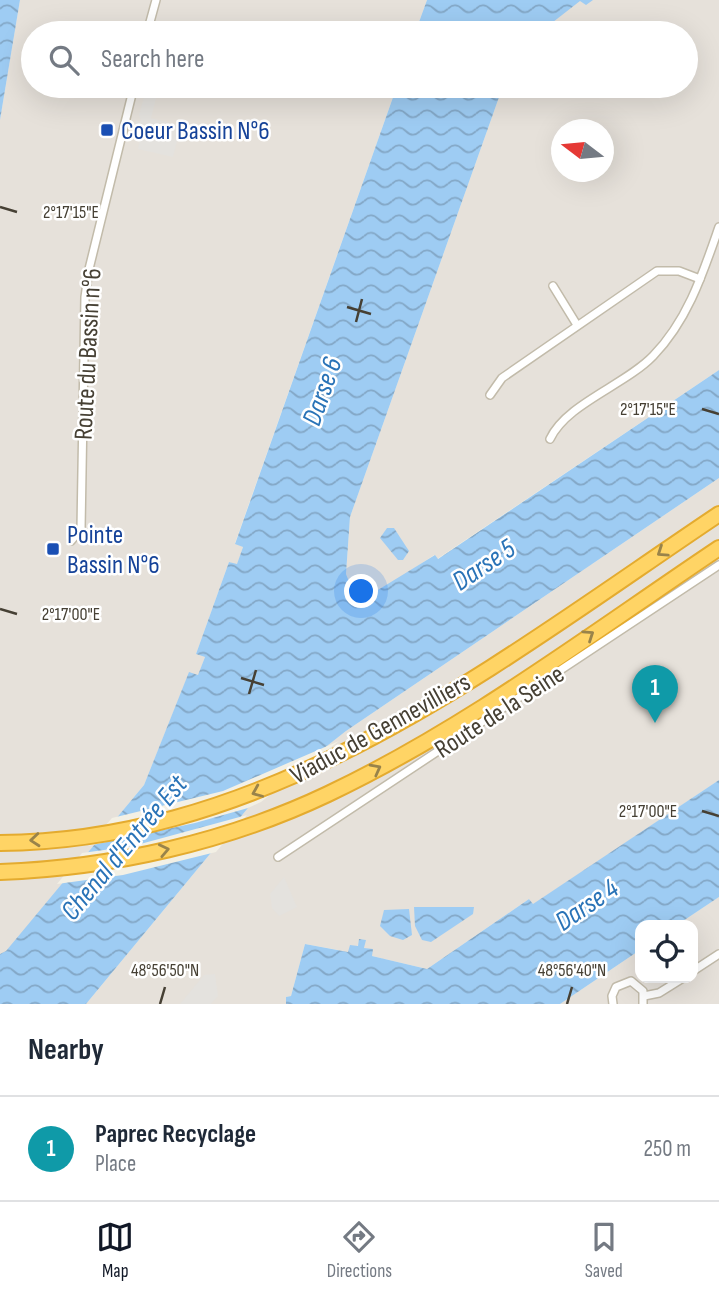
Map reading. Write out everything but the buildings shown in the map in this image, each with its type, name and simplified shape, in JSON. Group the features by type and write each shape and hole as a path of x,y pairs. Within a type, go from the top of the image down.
{"highway":[{"name":"Viaduc de Gennevilliers","path":"0,843 90,835 175,818 245,797 326,763 415,715 719,514"},
{"name":"Viaduc de Gennevilliers","path":"0,872 90,865 173,848 258,823 328,794 425,742 719,548"}],"street":[{"path":"150,21 156,0"},
{"name":"Route du Bassin n°6","path":"71,541 81,529 87,283 131,98"},
{"path":"550,439 557,424 654,355 688,307 719,227"},
{"path":"490,396 502,377 657,271 679,271 701,279"},
{"path":"553,286 578,325"},
{"name":"Route de la Seine","path":"278,857 719,565"},
{"path":"698,968 719,954"},
{"path":"613,1004 613,991 625,982 636,983 643,1000 674,983"}],"shaded area":[{"path":"20,0 427,0 419,21 21,21 21,98 393,98 235,543 243,547 237,565 229,562 196,654 205,657 198,676 189,673 144,785 6,952 0,954 0,120"},
{"path":"580,0 719,0 719,370 437,559 434,555 382,590 365,593 348,583 346,574 350,517 499,98 698,98 698,21 554,21"},
{"path":"144,98 156,98 151,118 181,126 173,157 138,149 142,131 134,129 136,120 141,121 139,115"},
{"path":"719,478 719,780 533,905 529,899 427,969 372,956 364,948 365,940 349,952 305,944 291,996 286,997 286,1004 86,1004 248,808 346,731"},
{"path":"284,877 297,907 279,916 272,908 270,894"},
{"path":"719,897 719,1004 560,1004 635,953 635,983 698,983 698,920 684,920"},
{"path":"215,974 218,996 211,1004 180,1004 204,975"}],"water":[{"path":"0,0 20,0 0,120"},
{"path":"427,0 593,0 586,5 580,1 554,21 419,21"},
{"path":"393,98 499,98 350,517 346,574 348,579 359,590 373,593 435,555 438,559 719,370 719,478 346,731 248,808 86,1004 0,1004 0,954 6,951 144,785 189,672 198,675 205,657 196,654 229,562 237,564 243,547 235,544"},
{"path":"387,528 394,528 409,551 403,560 398,560 380,538"},
{"name":"Darse 4","path":"719,780 719,897 684,920 635,920 635,953 560,1004 286,1004 286,997 291,996 305,944 348,952 350,945 358,946 359,939 366,940 364,948 373,949 372,956 427,969 529,899 533,904"},
{"path":"414,907 474,907 473,914 431,942 422,940 415,926"},
{"path":"409,909 412,935 403,940 390,936 380,926 384,910"}],"pier":[{"path":"339,741 261,802 248,808 195,823 88,846 112,818 223,791"},
{"path":"247,815 216,852 123,875 57,884 82,853 133,846"}],"place":[{"name":"Coeur Bassin N°6","path":"107,130"},
{"name":"Pointe Bassin N°6","path":"53,549"},
{"name":"Paprec Recyclage","path":"655,723"}],"water label":[{"name":"Darse 6","path":"321,391"},
{"name":"Darse 5","path":"483,564"},
{"name":"Chenal d'Entrée Est","path":"123,847"}]}
